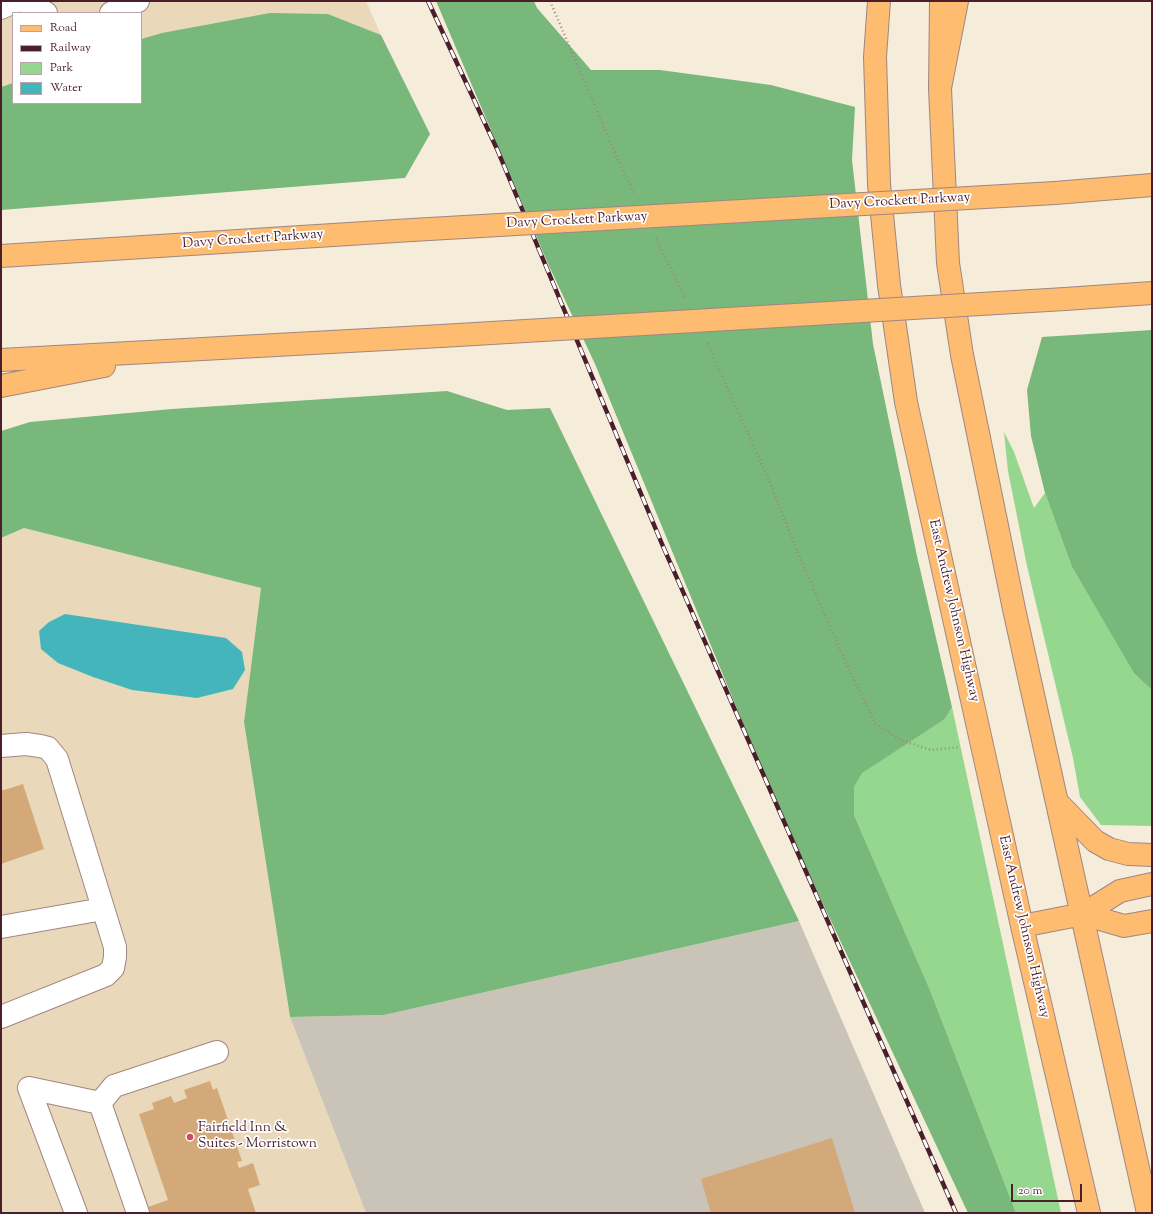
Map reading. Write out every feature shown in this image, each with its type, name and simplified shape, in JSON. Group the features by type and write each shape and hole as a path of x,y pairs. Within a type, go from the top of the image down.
{"main road":[{"name":"East Andrew Johnson Highway","path":"879,1 875,57 879,184 888,286 906,402 1022,926 1089,1213"},
{"path":"941,1 940,88 948,263 962,354 1014,609 1083,914 1148,1213"},
{"path":"940,88 957,1"},
{"path":"1129,186 1152,181"},
{"name":"Davy Crockett Parkway","path":"1,256 1152,185"},
{"path":"1,360 440,336 1152,293"},
{"path":"1102,297 1124,308 1152,307"},
{"path":"1,386 194,350"},
{"path":"1058,803 1095,841 1110,850 1128,854 1152,855"},
{"path":"1022,926 1083,914 1120,891 1152,884"},
{"path":"1083,914 1124,926 1152,921"}],"street":[{"path":"1,8 16,1"},
{"path":"22,1 44,12"},
{"path":"113,12 138,1"},
{"path":"1,746 26,744 40,746 48,748 58,759 115,947 113,968 106,976 1,1017"},
{"path":"1,927 103,908"},
{"path":"100,1103 114,1086 217,1052"},
{"path":"76,1213 30,1088 100,1103"},
{"path":"100,1103 138,1213"}],"path":[{"path":"550,1 618,160 635,195"},
{"path":"656,238 688,303"},
{"path":"705,338 726,381 769,480 794,544 849,670 876,724 901,740 931,750 983,745"}],"shaded area":[{"path":"1,1 366,1 381,35 328,14 162,33 142,39 142,12 12,12 12,83 1,87"},
{"path":"24,528 261,588 244,722 290,1017 366,1213 1,1213 1,538"},
{"path":"799,921 925,1213 366,1213 290,1017 384,1015"}],"green space":[{"path":"436,1 534,1 537,8 591,70 660,70 771,85 855,107 852,160 873,344 917,556 952,707 945,719 862,773 854,787 854,815 930,990 1016,1213 968,1213 777,806 595,364 549,266"},
{"path":"270,13 328,14 381,35 430,134 405,178 1,210 1,87 12,83 12,104 142,104 142,39 162,33"},
{"path":"1152,330 1152,690 1134,673 1072,567 1045,493 1031,436 1027,390 1042,337"},
{"path":"447,391 507,410 550,408 799,921 384,1015 290,1017 244,722 261,588 24,528 1,538 1,431 30,422 172,409"},
{"path":"1004,432 1014,452 1034,508 1045,493 1072,567 1134,672 1152,690 1152,826 1101,825 1080,797 1073,758 1027,566 1008,471"},
{"path":"952,707 1061,1213 1016,1213 930,990 854,815 854,787 862,772 945,719"}],"water":[{"path":"65,614 226,638 242,652 245,670 233,689 197,698 132,690 58,663 41,649 39,631 49,622"}],"building":[{"path":"23,784 44,849 1,864 1,791"},
{"name":"Fairfield Inn & Suites - Morristown","path":"210,1081 213,1090 217,1088 242,1161 237,1162 239,1168 253,1163 260,1185 248,1189 256,1213 151,1213 148,1207 168,1200 139,1114 154,1109 152,1103 171,1096 174,1103 187,1098 184,1090"},
{"path":"832,1138 855,1213 711,1213 701,1179"}],"railway":[{"path":"428,1 497,149 662,544 956,1213"}],"place":[{"name":"Fairfield Inn & Suites - Morristown","path":"190,1137"}]}
